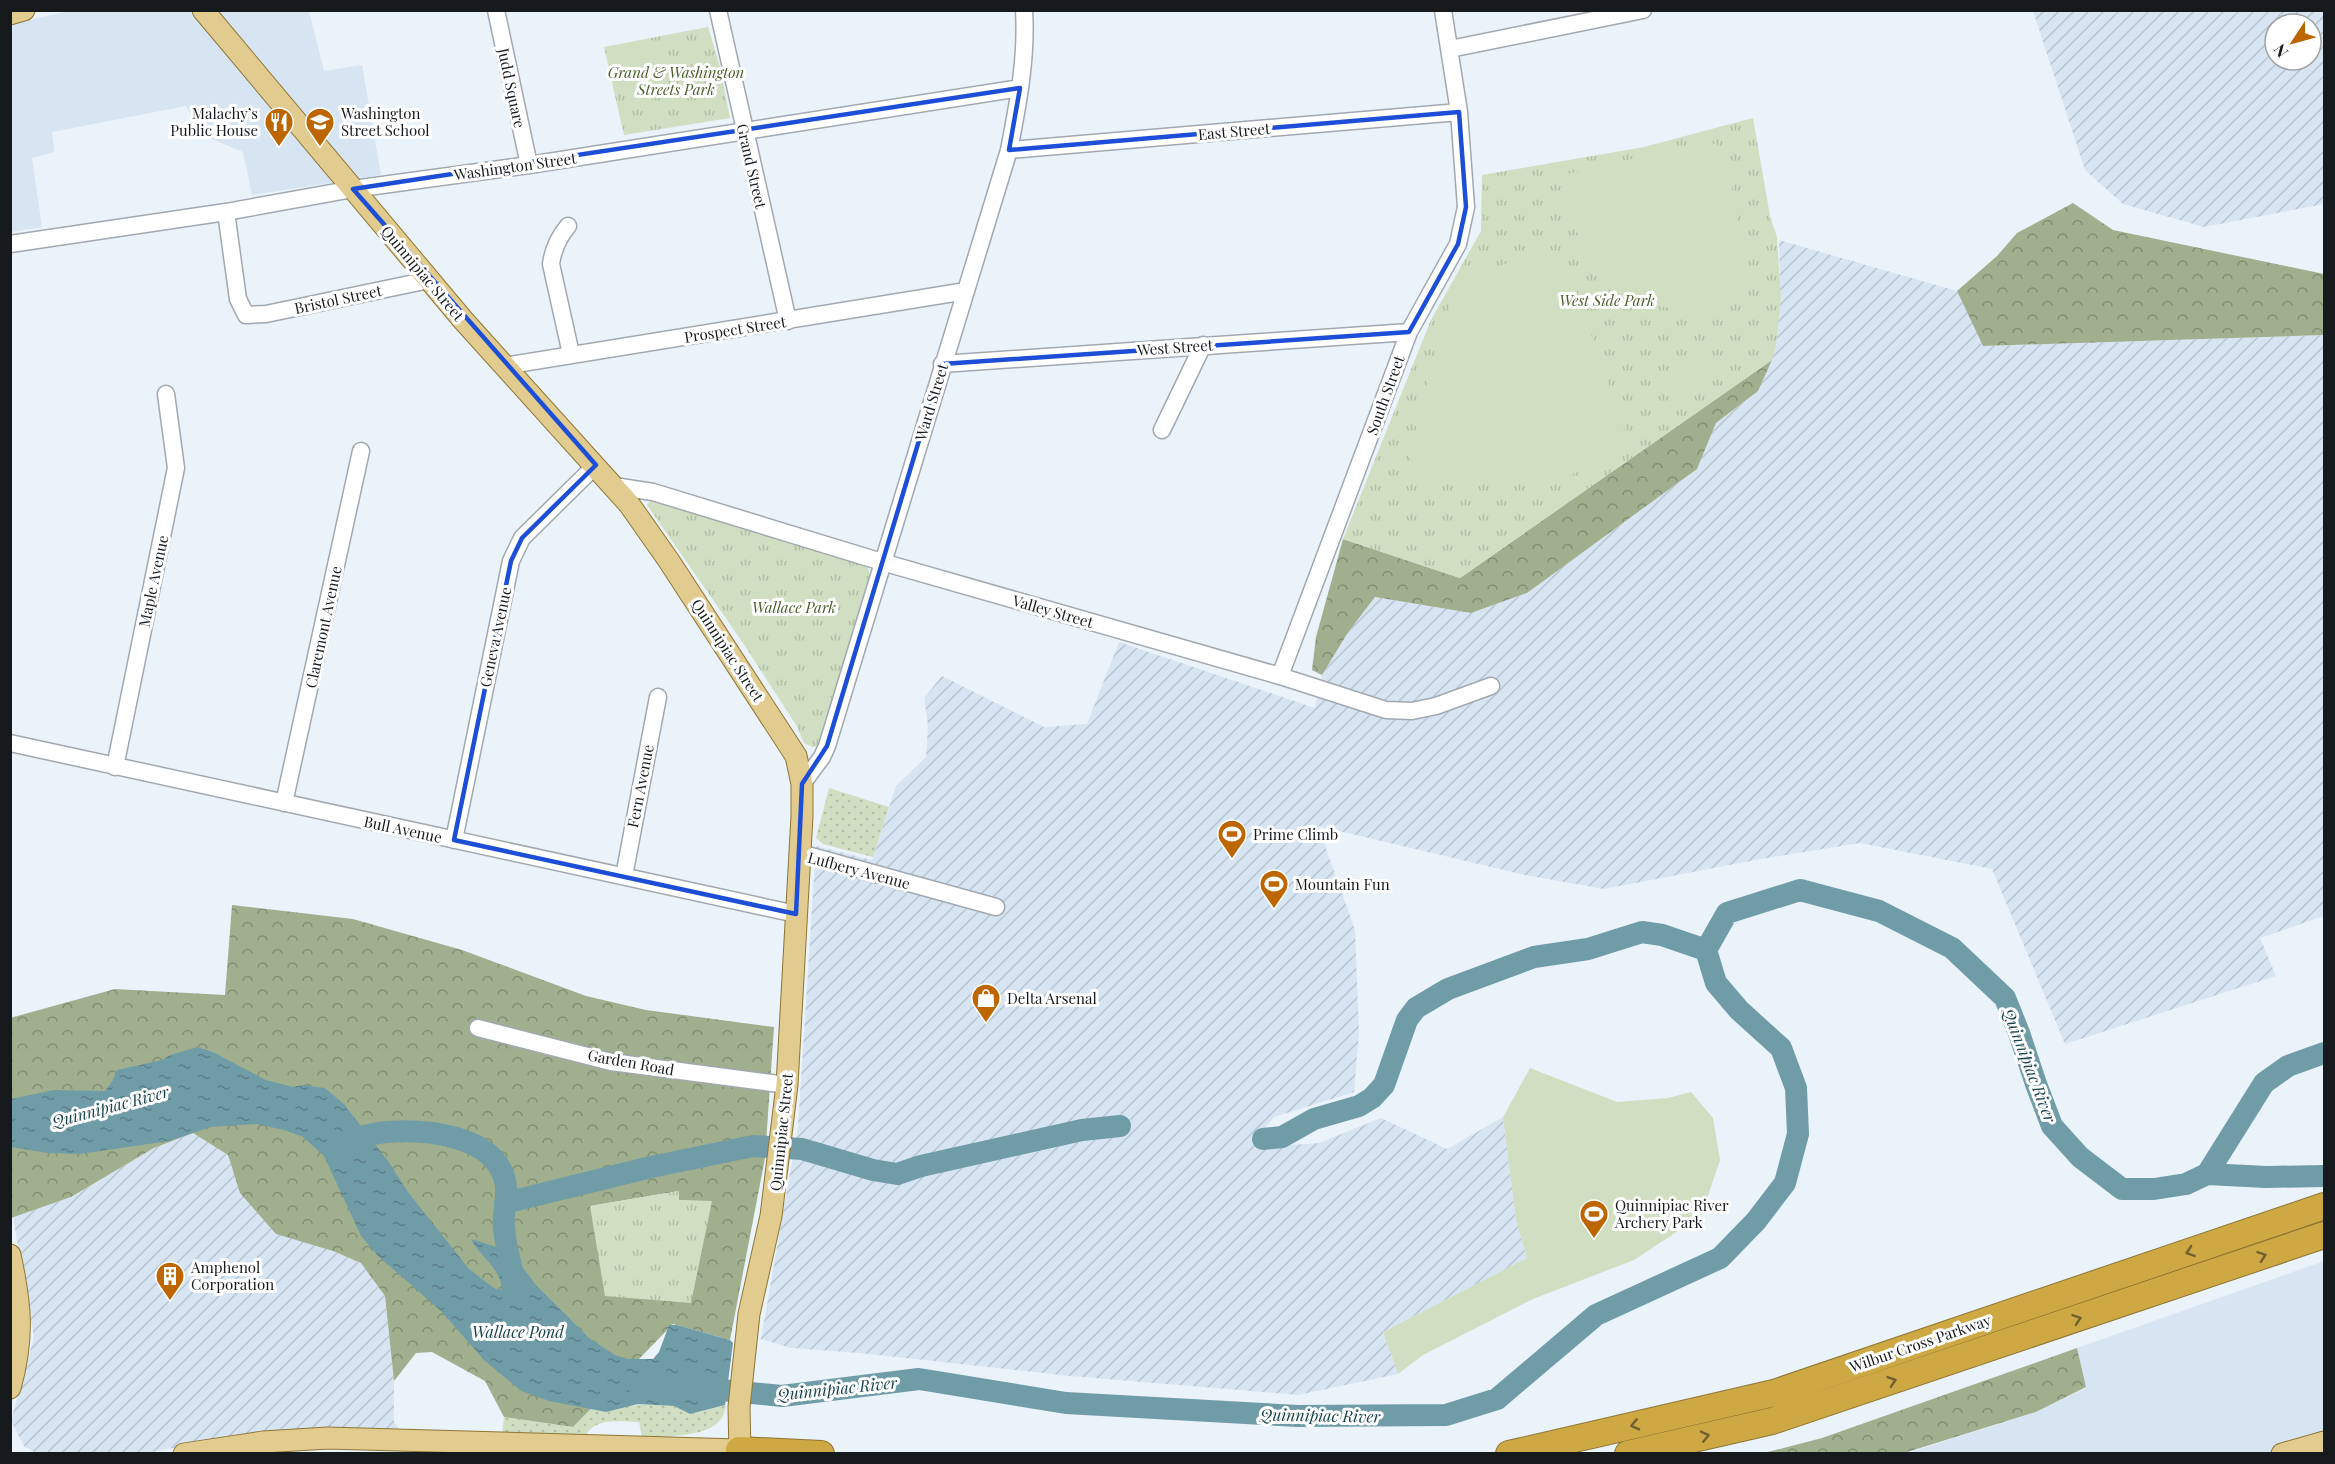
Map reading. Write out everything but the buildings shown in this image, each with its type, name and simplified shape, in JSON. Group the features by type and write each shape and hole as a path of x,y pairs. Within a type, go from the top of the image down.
{"highway":[{"name":"Wilbur Cross Parkway","path":"1509,1454 1774,1393 2325,1206"},
{"name":"Wilbur Cross Parkway","path":"1635,1453 1772,1421 2325,1235"},
{"path":"739,1452 821,1454"}],"main road":[{"path":"10,14 24,10"},
{"name":"Quinnipiac Street","path":"202,10 429,280 614,486 669,561 792,747 799,766 802,784 787,1085 771,1216 749,1314 739,1407 739,1452"},
{"path":"10,1255 20,1316 21,1339 19,1359 10,1388"},
{"path":"184,1454 263,1442 328,1438 739,1452"},
{"path":"2282,1454 2325,1442"}],"street":[{"name":"Judd Square","path":"496,10 529,165"},
{"name":"Grand Street","path":"718,10 788,321"},
{"name":"Ward Street","path":"802,784 827,746 1009,150 1020,88 1025,33 1024,10"},
{"name":"South Street","path":"1280,676 1409,332 1458,244 1466,207 1459,112 1443,10"},
{"path":"1450,50 1643,10"},
{"name":"Washington Street","path":"10,244 226,212 353,189 529,165 1020,88"},
{"name":"East Street","path":"1009,150 1459,112"},
{"name":"Bristol Street","path":"226,212 238,299 246,315 266,314 429,280"},
{"path":"568,226 560,235 552,252 551,264 571,354"},
{"name":"Prospect Street","path":"504,366 966,291"},
{"name":"West Street","path":"942,364 1409,332"},
{"path":"1162,430 1203,345"},
{"name":"Maple Avenue","path":"116,767 176,468 166,394"},
{"name":"Claremont Avenue","path":"284,803 361,451"},
{"name":"Geneva Avenue","path":"454,840 511,561 522,538 596,465"},
{"name":"Valley Street","path":"614,486 653,492 882,562 1280,676 1386,710 1412,711 1436,706 1491,686"},
{"name":"Fern Avenue","path":"624,876 658,697"},
{"name":"Bull Avenue","path":"10,743 796,915"},
{"name":"Lufbery Avenue","path":"800,853 996,907"},
{"name":"Garden Road","path":"478,1028 611,1062 787,1085"}],"highlighted area":[{"path":"1020,88 1009,150 1459,112 1466,207 1458,244 1409,332 942,364 827,746 802,784 796,914 454,840 511,561 522,538 596,465 353,189"}],"shaded area":[{"path":"74,10 309,11 324,71 362,65 381,175 252,195 243,152 205,136 186,106 52,132 54,152 32,158 42,227 11,232 11,24"},
{"path":"2033,11 2324,11 2324,204 2204,227 2123,204 2085,170"},
{"path":"1779,240 1957,291 1983,346 2324,335 2324,916 2260,938 2276,976 2065,1044 1992,869 1860,843 1604,889 1525,875 1318,826 1355,930 1359,1033 1354,1092 1274,1117 1262,1132 1262,1147 1319,1143 1381,1118 1447,1149 1503,1117 1516,1220 1527,1258 1383,1332 1398,1374 1298,1395 1070,1376 860,1353 791,1348 761,1339 798,1127 816,846 872,860 896,786 926,757 928,725 924,698 942,676 1044,727 1087,724 1119,642 1315,708 1322,675 1347,634 1375,597 1471,613 1527,593 1697,469 1716,423 1758,391 1772,360 1780,283"},
{"path":"193,1133 228,1155 240,1193 333,1251 361,1263 385,1296 394,1381 394,1422 400,1430 264,1432 145,1453 38,1454 24,1446 11,1421 34,1337 13,1217 71,1197 154,1148"},
{"path":"2324,1261 2324,1453 1904,1454 2036,1412 2086,1388 2077,1348"}],"green space":[{"name":"Grand & Washington Streets Park","path":"708,27 720,67 730,118 624,135 604,47"},
{"path":"656,45 667,96 628,105 616,54"},
{"name":"West Side Park","path":"1753,118 1770,216 1777,237 1781,298 1776,345 1772,360 1460,578 1343,539 1431,320 1481,231 1482,175 1644,147"},
{"path":"1708,141 1726,149 1749,297 1707,315 1660,306 1629,290 1601,270 1584,246 1569,216 1559,176"},
{"path":"2073,203 2113,230 2324,274 2324,335 1983,346 1957,291 1997,256 2017,233"},
{"path":"1544,249 1562,252 1626,433 1611,458 1549,484 1427,480 1409,457 1442,322 1465,279"},
{"path":"1699,356 1715,377 1675,406 1660,385"},
{"path":"1772,360 1758,391 1716,423 1697,469 1527,593 1471,613 1375,597 1347,634 1322,675 1312,670 1316,637 1343,539 1460,578"},
{"name":"Wallace Park","path":"652,499 868,566 870,577 818,746 812,747 804,743 796,725 741,640 647,505"},
{"path":"829,788 889,807 873,857 823,844 816,838"},
{"path":"232,905 353,919 462,950 586,996 646,1010 774,1027 765,1158 730,1340 673,1324 573,1427 504,1417 485,1381 432,1352 416,1353 394,1381 385,1296 361,1263 333,1251 276,1234 240,1193 228,1155 193,1133 154,1148 71,1197 11,1218 10,1018 115,989 225,995","holes":["679,1191 678,1200 712,1202 590,1206"]},
{"name":"Quinnipiac River Archery Park","path":"1530,1068 1617,1102 1668,1098 1691,1092 1713,1118 1720,1160 1701,1216 1634,1260 1533,1299 1423,1355 1398,1374 1383,1332 1527,1258 1516,1220 1503,1117"},
{"path":"679,1191 679,1200 712,1201 691,1303 605,1296 590,1206"},
{"path":"2077,1348 2086,1387 2036,1412 1904,1453 1764,1453 1822,1438"},
{"path":"630,1404 674,1406 690,1414 726,1405 722,1417 715,1425 706,1430 684,1435 642,1437 639,1422 618,1421 604,1422 592,1428 587,1433 589,1437 502,1435 504,1417 573,1427 590,1409 606,1412"}],"water":[{"name":"Wallace Pond","path":"197,1047 213,1052 266,1080 293,1087 302,1085 325,1088 344,1104 388,1161 408,1192 469,1269 494,1288 501,1290 499,1276 471,1239 506,1250 518,1261 536,1285 589,1338 615,1355 628,1359 653,1359 659,1352 669,1325 677,1325 730,1340 733,1343 725,1405 690,1414 674,1406 638,1404 606,1412 549,1401 521,1391 484,1360 441,1311 378,1256 361,1236 324,1156 303,1137 284,1130 257,1124 211,1127 169,1141 80,1154 48,1153 11,1147 11,1099 54,1090 105,1091 117,1070 162,1060 170,1055"}],"waterway":[{"name":"Quinnipiac River","path":"638,1384 782,1396 919,1379 1066,1403 1298,1416 1446,1415 1497,1399 1596,1315 1720,1258 1756,1221 1785,1183 1798,1134 1796,1088 1781,1048 1739,1010 1716,983 1706,950 1727,913 1800,890 1879,911 1952,948 2005,998 2052,1126 2080,1157 2122,1189 2154,1189 2186,1184 2207,1174 2264,1083 2288,1066 2324,1053"},
{"name":"Quinnipiac River","path":"1263,1139 1282,1137 1314,1119 1359,1106 1372,1098 1384,1085 1407,1020 1416,1008 1448,989 1534,957 1588,949 1642,932 1662,935 1706,950"},
{"name":"Quinnipiac River","path":"505,1203 651,1167 753,1146 802,1149 873,1170 897,1174 921,1166 1082,1130 1120,1126"},
{"name":"Quinnipiac River","path":"342,1142 381,1133 420,1132 456,1138 473,1144 488,1154 499,1166 505,1181 505,1234 514,1281"},
{"name":"Quinnipiac River","path":"2207,1174 2266,1177 2324,1176"}],"place":[{"name":"Malachy’s Public House","path":"279,148"},
{"name":"Washington Street School","path":"320,148"},
{"name":"Prime Climb","path":"1232,860"},
{"name":"Mountain Fun","path":"1274,910"},
{"name":"Delta Arsenal","path":"986,1024"},
{"name":"Quinnipiac River Archery Park","path":"1594,1240"},
{"name":"Amphenol Corporation","path":"170,1302"}]}
